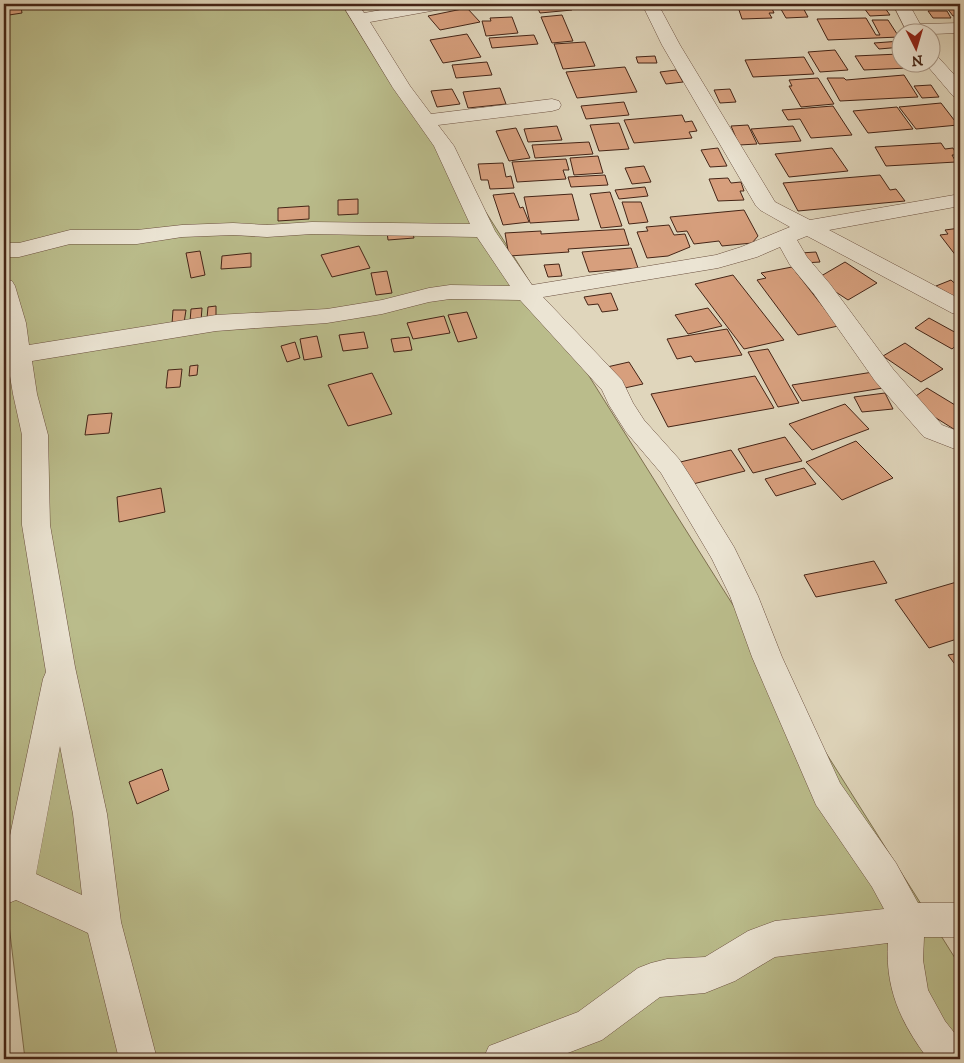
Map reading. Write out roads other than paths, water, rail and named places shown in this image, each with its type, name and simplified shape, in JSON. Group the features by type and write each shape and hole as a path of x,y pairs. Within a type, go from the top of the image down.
{"street":[{"path":"442,4 355,11 402,88 444,146 484,231 526,293 613,386 621,405 635,426 670,466 686,489 732,571 828,794 884,875 908,920 905,960 910,995 932,1034 951,1059"},
{"path":"650,4 671,45 767,206 960,308"},
{"path":"901,4 910,22"},
{"path":"942,29 960,28"},
{"path":"942,72 960,92"},
{"path":"426,121 552,105"},
{"path":"11,355 216,323 327,316 382,307 429,294 526,293 718,261 749,252 809,227 960,200"},
{"path":"9,254 70,238 137,237 182,231 233,229 266,231 312,228 484,231"},
{"path":"784,237 798,260 822,289 884,375 934,431 960,442"},
{"path":"4,286 14,323 11,355 25,394 36,435 36,525 60,667 90,814 103,922 138,1059"},
{"path":"60,667 10,886 103,922"},
{"path":"502,1059 589,1027 651,981 667,976 705,974 722,968 761,944 775,939 888,926 908,920 960,920"}]}
